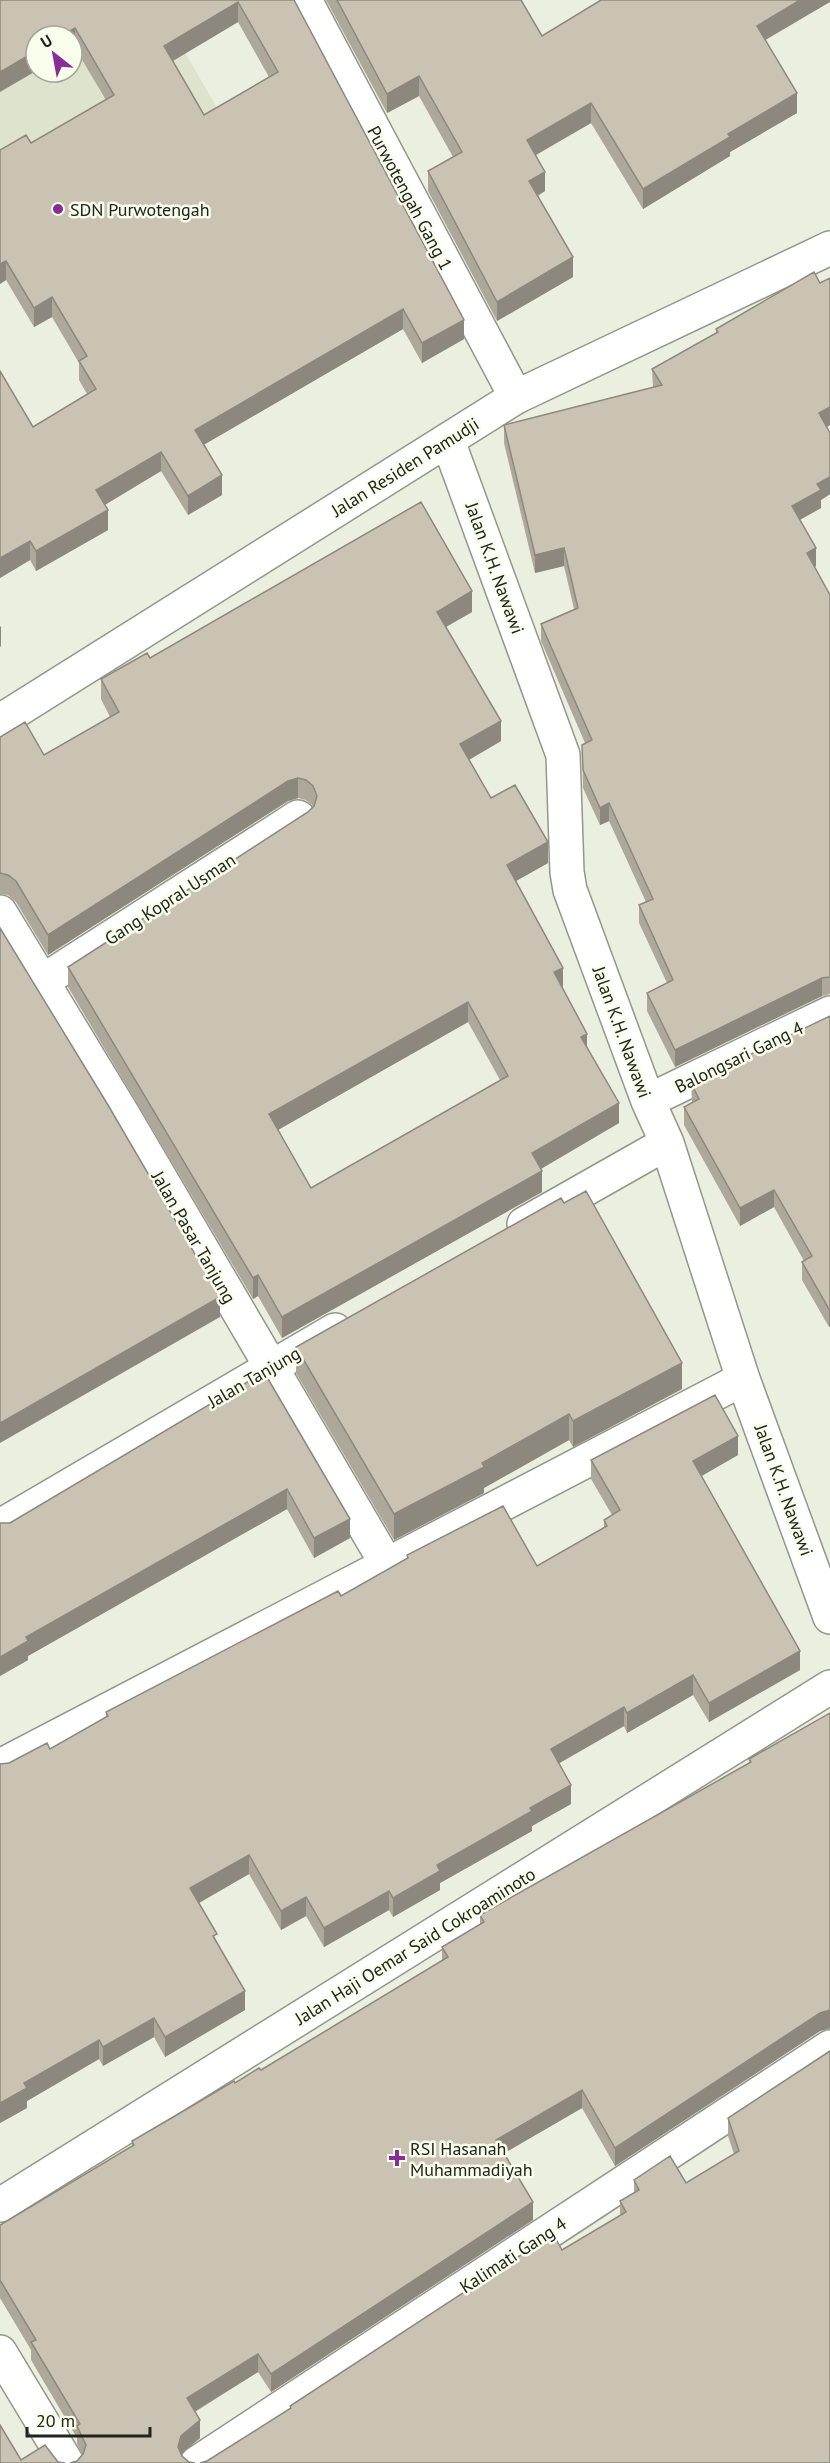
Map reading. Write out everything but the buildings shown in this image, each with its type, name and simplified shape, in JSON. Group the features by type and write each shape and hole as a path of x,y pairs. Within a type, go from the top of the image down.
{"street":[{"name":"Purwotengah Gang 1","path":"305,0 516,397"},
{"name":"Jalan Residen Pamudji","path":"0,721 516,397 829,252"},
{"name":"Jalan K.H. Nawawi","path":"448,441 563,755 567,872 570,890 648,1101 667,1143 743,1379 830,1617"},
{"name":"Gang Kopral Usman","path":"43,981 298,817"},
{"name":"Jalan Pasar Tanjung","path":"0,912 387,1563"},
{"name":"Balongsari Gang 4","path":"648,1101 830,1013"},
{"path":"494,1240 667,1143"},
{"name":"Jalan Tanjung","path":"0,1526 361,1315"},
{"path":"0,1766 743,1379"},
{"name":"Jalan Haji Oemar Said Cokroaminoto","path":"0,2205 830,1687"},
{"name":"Kalimati Gang 4","path":"197,2463 830,2047"},
{"path":"0,2352 67,2463"}],"shaded area":[{"name":"SDN Purwotengah","path":"0,0 155,0 233,136 0,281"}],"place":[{"name":"SDN Purwotengah","path":"58,209"},
{"name":"RSI Hasanah Muhammadiyah","path":"397,2158"}]}
